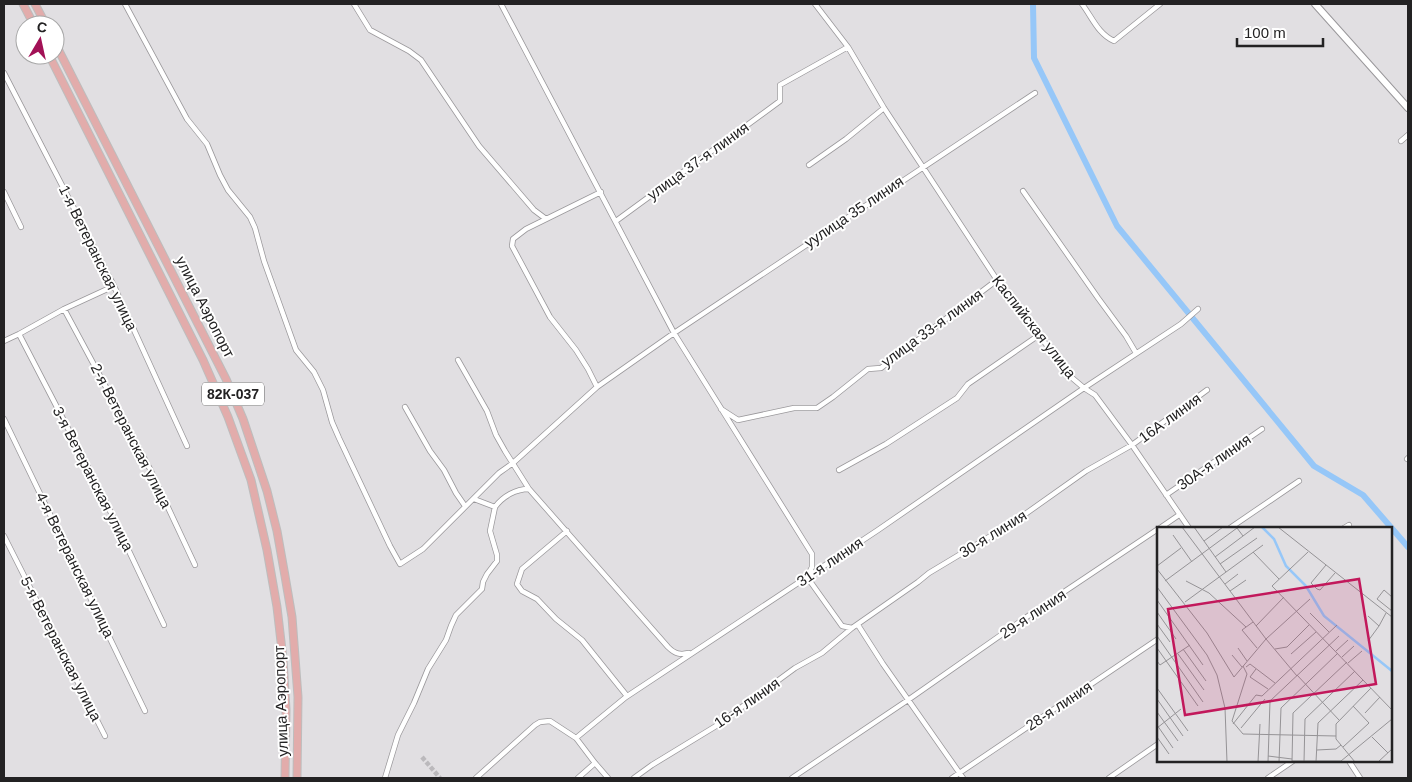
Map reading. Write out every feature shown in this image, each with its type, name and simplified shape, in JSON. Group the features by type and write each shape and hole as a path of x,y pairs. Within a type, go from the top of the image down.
{"main road":[{"path":"1315,4 1408,108"},
{"name":"улица Аэропорт","path":"65,63 226,379 243,418 267,491 277,531 292,617 298,697 297,778"},
{"name":"улица Аэропорт","path":"54,65 203,360 228,417 251,480 278,608 286,710 285,778"}],"street":[{"name":"уулица 35 линия","path":"125,4 187,119 207,144 228,190 250,217 296,350 314,372 323,390 332,422 339,438 400,564 423,549 499,473 513,463 597,387 674,332 1035,93"},
{"path":"354,4 370,30 410,51 421,60 479,146 534,210 546,219"},
{"path":"502,4 674,332 812,554 812,567 807,577 842,626 856,626 963,778"},
{"name":"Каспийская улица","path":"815,4 848,47 884,108 997,280 1071,377 1095,395 1132,445 1187,527"},
{"path":"1082,4 1099,28 1114,41 1160,4"},
{"name":"улица 37-я линия","path":"616,221 780,101 780,84 848,47"},
{"name":"1-я Ветеранская улица","path":"4,73 114,286 187,446"},
{"path":"809,164 846,139 884,108"},
{"path":"1401,141 1408,135"},
{"path":"1023,191 1126,336 1136,353"},
{"path":"4,192 21,227"},
{"path":"597,387 576,350 550,316 512,246 512,239 526,229 601,192"},
{"name":"улица 33-я линия","path":"719,407 738,420 794,408 818,408 868,369 881,368 997,280"},
{"path":"4,341 64,309 114,286"},
{"name":"2-я Ветеранская улица","path":"64,309 150,469 195,565"},
{"name":"31-я линия","path":"576,738 627,696 807,577 1181,324 1198,309"},
{"name":"3-я Ветеранская улица","path":"19,334 102,494 164,625"},
{"path":"839,470 886,444 957,398 968,384 1039,335"},
{"path":"458,360 487,412 496,435 529,489 672,651 682,655 696,651"},
{"name":"16А линия","path":"1132,445 1207,390"},
{"path":"405,407 465,506"},
{"name":"4-я Ветеранская улица","path":"4,419 145,710"},
{"name":"30А-я линия","path":"1166,495 1262,429"},
{"name":"30-я линия","path":"856,626 929,573 1014,522 1086,471 1132,445"},
{"path":"1231,527 1298,481"},
{"path":"385,778 398,735 428,669 446,640 456,615 482,589 487,574 497,561 490,531 495,506 504,497 517,491 529,489"},
{"path":"474,499 495,506"},
{"name":"29-я линия","path":"1162,527 1179,515"},
{"name":"29-я линия","path":"792,778 1157,530"},
{"path":"566,531 522,569 517,584 522,591 537,599 556,619 582,640 627,696"},
{"name":"5-я Ветеранская улица","path":"4,536 104,736"},
{"name":"16-я линия","path":"634,778 716,726 795,668 822,653 856,626"},
{"name":"28-я линия","path":"952,778 1157,640"},
{"path":"476,778 540,722 550,722 576,738 608,778"},
{"path":"1108,778 1157,745"},
{"path":"1268,778 1292,762"},
{"path":"1349,762 1360,778"},
{"path":"578,778 595,763"}],"waterway":[{"path":"1033,4 1034,58 1117,226 1314,466 1363,495 1391,527"},
{"path":"1392,529 1408,547"}],"tunnel":[{"path":"422,757 440,778"}]}
